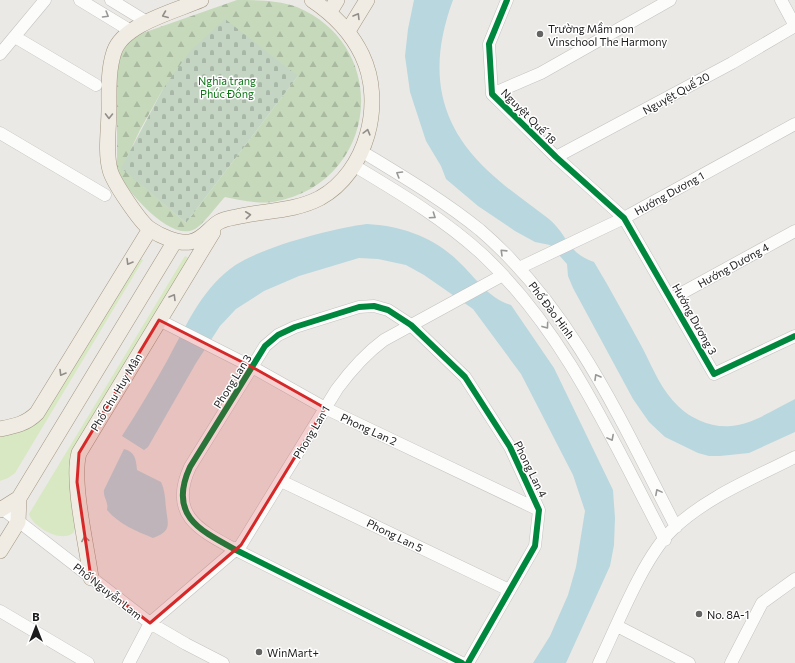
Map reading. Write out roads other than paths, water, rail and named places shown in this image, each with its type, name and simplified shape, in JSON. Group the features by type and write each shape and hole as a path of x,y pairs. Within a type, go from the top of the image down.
{"main road":[{"path":"201,0 147,22 131,31 117,44 110,68 108,160 112,179 150,229 175,241 192,242 207,233 218,223 238,216 284,211 304,205 321,197 336,187 353,165 361,151 369,127 371,92 362,56 348,32 330,13 312,0"},
{"path":"330,13 337,0"},
{"path":"348,32 367,0"},
{"name":"Phố Chu Huy Mân","path":"91,578 77,482 78,458 86,441 218,223"},
{"path":"0,429 24,424 37,413 150,229"},
{"path":"0,551 18,522 19,498 175,241"},
{"path":"0,508 19,498"}],"street":[{"path":"0,54 45,0"},
{"path":"80,0 131,31"},
{"path":"111,0 147,22"},
{"name":"Nguyệt Quế 18","path":"507,0 489,44 492,94 556,157 624,218"},
{"path":"492,94 541,73 670,0"},
{"path":"781,0 795,26"},
{"name":"Nguyệt Quế 20","path":"556,157 718,70 795,26"},
{"path":"15,36 96,85"},
{"name":"Hướng Dương 1","path":"519,268 624,218 795,124"},
{"path":"0,133 105,195"},
{"name":"Phố Đào Hinh","path":"361,151 419,186 480,231 519,268 546,298 565,324 599,380 676,527"},
{"name":"Phố Đào Hinh","path":"353,165 426,211 468,243 503,275 533,309 553,336 579,377 665,540"},
{"name":"Hướng Dương 3","path":"624,218 714,374 795,336"},
{"path":"468,243 480,231"},
{"name":"Hướng Dương 4","path":"672,299 795,231"},
{"name":"Phong Lan 1","path":"150,623 236,550 250,533 325,408 351,369 367,353 384,340 503,275"},
{"path":"533,309 546,298"},
{"name":"Phong Lan 3","path":"236,550 201,531 191,521 182,499 183,487 190,467 265,346 278,335 295,327 359,307 374,306 388,310 411,325"},
{"name":"Phong Lan 2","path":"159,320 252,367 325,408 539,510"},
{"name":"Phong Lan 4","path":"411,325 465,378 510,447 539,510 535,546 468,663"},
{"path":"599,663 638,581 665,540 676,527 693,512 711,501 795,457"},
{"name":"Phong Lan 5","path":"281,481 509,590"},
{"name":"Phố Nguyễn Lam","path":"0,508 150,623 223,663"},
{"path":"236,550 462,663"},
{"path":"731,663 762,603 795,579"},
{"path":"0,612 88,663"},
{"path":"129,663 150,623"},
{"path":"617,626 690,663"}],"water":[{"path":"414,0 453,0 445,24 441,47 440,69 442,91 447,112 456,132 470,151 494,177 549,219 578,254 594,262 613,294 658,379 672,400 683,411 695,419 717,426 731,426 739,425 764,416 795,399 795,432 749,453 709,456 698,453 665,437 649,422 633,399 573,288 568,276 567,264 550,245 535,242 515,231 478,206 446,179 441,166 426,141 410,92 405,56 408,29"},
{"path":"367,224 405,230 417,234 439,246 459,262 489,293 511,305 554,368 613,490 615,518 614,545 610,566 566,663 533,663 550,636 568,595 576,567 585,511 573,475 521,374 473,309 424,275 406,265 378,259 359,258 299,276 264,291 236,309 220,326 196,363 148,447 144,450 122,436 140,408 194,311 219,278 242,261 276,247 316,234"},
{"path":"124,449 133,454 137,470 161,482 162,485 168,523 166,530 163,533 153,538 122,523 107,510 104,490"}],"place":[{"name":"Trường Mầm non Vinschool The Harmony","path":"540,34"},
{"name":"No. 8A-1","path":"699,614"},
{"name":"WinMart+","path":"259,652"}],"park label":[{"name":"Nghĩa trang Phúc Đồng","path":"227,86"}]}
